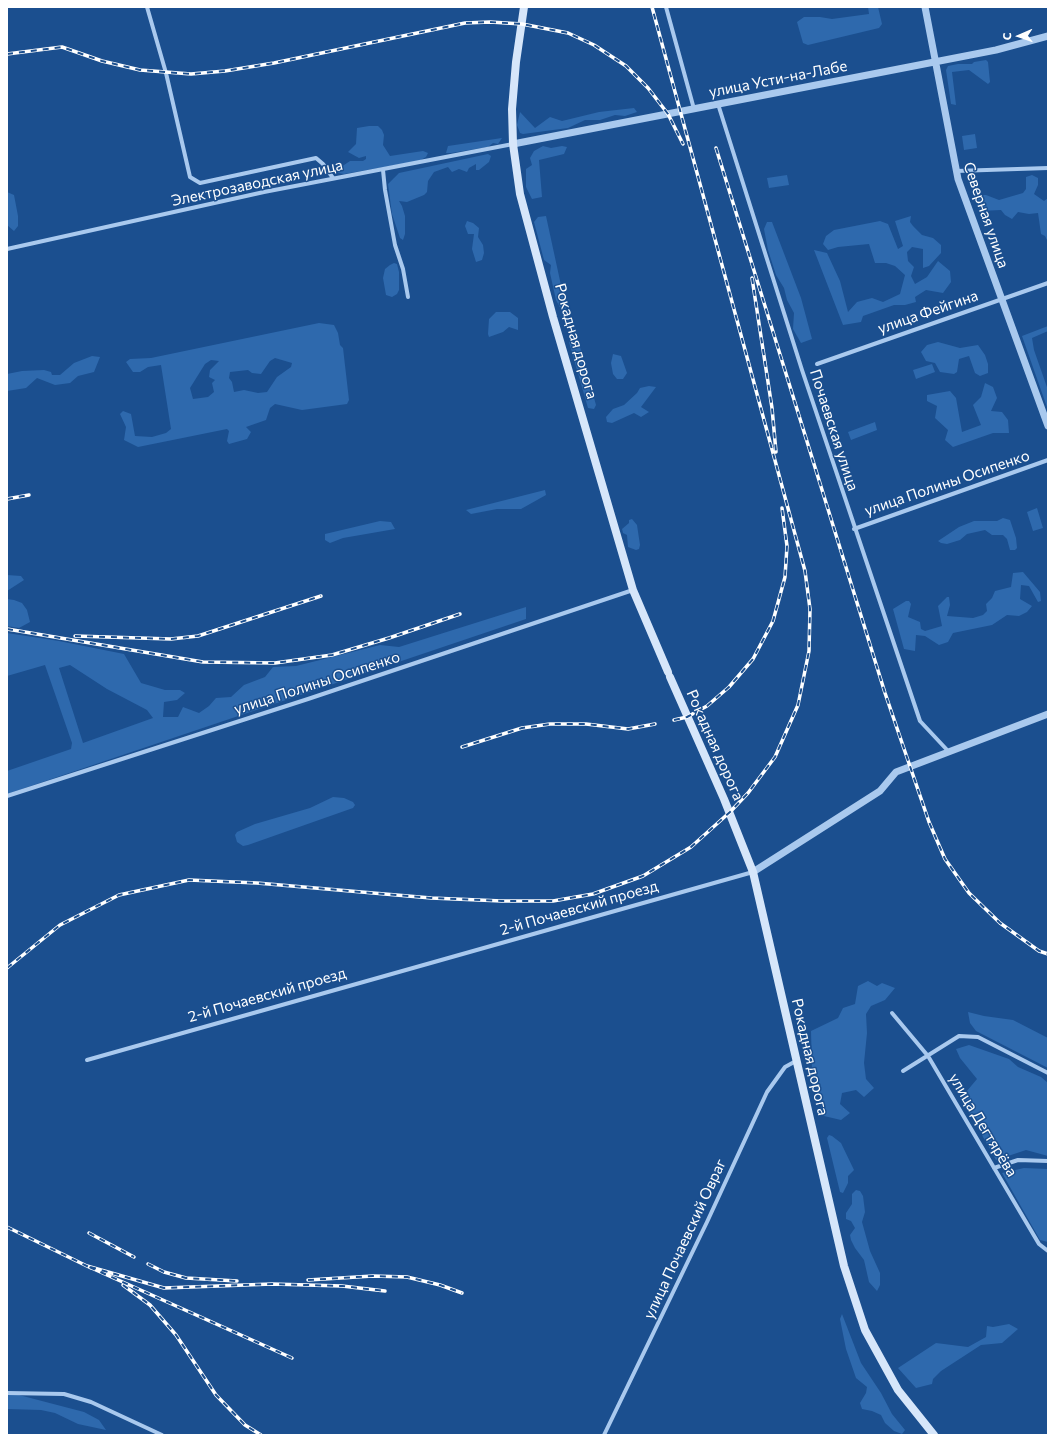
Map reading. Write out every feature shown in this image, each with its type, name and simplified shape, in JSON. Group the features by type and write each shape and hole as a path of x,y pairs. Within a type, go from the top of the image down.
{"main road":[{"name":"Рокадная дорога","path":"524,7 516,62 512,108 512,144 520,194 553,317 633,590 724,799 753,872 844,1266 865,1330 898,1390 934,1435"}],"street":[{"path":"147,7 166,73 190,177 200,183 316,158 323,164 333,178"},
{"path":"666,7 694,109"},
{"name":"Северная улица","path":"925,7 956,172 1048,426"},
{"name":"улица Усти-на-Лабе","path":"512,144 996,50 1048,36"},
{"name":"Почаевская улица","path":"718,104 854,528 920,721 950,752"},
{"name":"Электрозаводская улица","path":"7,249 333,178 383,170 512,144"},
{"path":"956,172 1048,168"},
{"path":"383,170 395,245 403,269 408,297"},
{"name":"улица Фейгина","path":"817,364 1048,283"},
{"name":"улица Полины Осипенко","path":"854,528 1048,460"},
{"name":"улица Полины Осипенко","path":"7,796 308,699 633,590"},
{"name":"2-й Почаевский проезд","path":"87,1060 753,872 880,791 896,772 1048,714"},
{"name":"улица Дегтярёва","path":"892,1013 928,1056 1039,1244 1048,1251"},
{"path":"903,1071 959,1036 978,1037 1048,1073"},
{"name":"улица Почаевский Овраг","path":"604,1435 707,1222 767,1092 785,1067 797,1061"},
{"path":"994,1168 1018,1160 1048,1161"},
{"path":"7,1393 64,1394 91,1402 162,1435"}],"shaded area":[{"path":"868,7 878,7 882,24 879,28 808,45 803,43 797,22 804,17 832,19 869,14"},
{"path":"986,60 988,62 990,82 988,84 969,70 952,72 956,105 951,104 946,70 948,66 972,64 974,62"},
{"path":"634,108 637,112 625,116 615,115 600,120 585,120 568,128 523,134 520,133 517,125 520,112 535,128 550,117 562,121 599,112"},
{"path":"378,126 382,130 384,135 383,145 390,156 423,151 428,153 426,157 419,161 344,174 338,173 338,169 350,161 363,161 366,159 366,156 359,158 348,152 356,144 357,128"},
{"path":"975,134 977,148 964,150 962,136"},
{"path":"502,138 498,144 493,143 488,147 446,153 448,146"},
{"path":"543,146 551,148 562,146 567,147 564,154 539,160 542,197 532,199 526,187 526,169 532,165 530,158 534,151"},
{"path":"488,154 491,156 489,162 479,170 476,170 476,164 469,168 467,172 459,169 452,172 448,167 434,172 428,181 427,192 424,195 407,202 399,201 405,216 405,234 403,240 400,238 392,214 388,184 399,173"},
{"path":"787,175 789,185 769,188 767,178"},
{"path":"1032,175 1038,178 1038,185 1034,194 1044,201 1048,198 1048,242 1045,236 1041,234 1038,213 1029,214 1018,212 1012,219 1005,215 1001,210 980,211 975,197 976,195 986,195 999,200 1023,193 1026,189 1026,177"},
{"path":"7,192 14,195 18,216 18,226 14,231 7,225"},
{"path":"546,216 567,313 563,313 556,300 550,273 551,265 544,260 534,222 538,217"},
{"path":"911,216 910,222 922,235 933,238 941,245 941,253 929,266 923,268 923,249 912,247 907,252 908,261 914,267 911,276 915,284 927,277 938,261 950,271 951,282 943,293 926,290 915,297 916,302 905,305 894,305 863,316 861,322 843,325 814,250 827,253 840,281 848,312 857,302 872,298 883,302 900,294 905,275 895,266 886,263 875,263 869,244 838,247 828,250 823,244 826,236 834,230 880,221 888,224 898,249 903,246 895,221"},
{"path":"467,221 473,223 479,228 478,237 483,245 484,253 482,260 476,262 472,249 474,234 468,234 465,226"},
{"path":"767,222 772,222 801,298 812,339 801,343 793,329 794,313 787,300 784,288 776,275 768,250 764,229"},
{"path":"394,263 397,264 399,272 399,290 397,294 392,297 386,295 383,278 385,269"},
{"path":"496,312 510,312 518,318 518,330 509,327 503,332 489,337 489,319"},
{"path":"319,323 334,325 338,333 340,345 343,348 349,400 347,404 302,410 275,404 270,408 266,420 246,427 251,432 247,439 229,444 227,441 229,431 227,429 138,447 124,440 126,427 120,414 123,411 131,414 135,436 152,437 166,433 171,429 161,365 148,367 140,372 133,372 126,362 130,359 151,358","holes":["275,358 292,363 291,367 277,377 267,392 258,393 244,390 234,392 232,382 229,378 230,372 248,370 252,373 261,374 270,361","211,360 219,361 210,370 209,377 215,380 212,383 214,392 208,397 193,399 190,388 205,364"]},
{"path":"1048,326 1048,331 1032,338 1034,350 1048,390 1048,410 1022,336"},
{"path":"575,338 578,340 596,405 594,409 588,408 569,342 571,339"},
{"path":"938,342 960,348 978,345 985,355 988,364 988,373 980,376 975,373 969,356 959,359 957,372 954,374 940,372 935,363 926,361 921,352 927,345"},
{"path":"613,354 621,356 627,373 623,379 617,379 613,374 611,363"},
{"path":"92,356 100,357 94,372 78,376 70,383 55,385 37,378 26,388 7,391 7,374 22,371 44,370 51,372 52,375 60,375 74,363"},
{"path":"932,364 935,372 916,379 913,370"},
{"path":"985,383 993,387 997,398 991,411 1002,412 1008,420 1009,433 993,433 953,447 945,440 948,430 935,418 937,406 927,401 927,395 950,391 956,398 962,432 981,425 973,405 981,397"},
{"path":"649,386 656,387 641,407 649,412 641,417 634,413 612,423 607,422 606,417 613,409 624,405 637,393 640,388"},
{"path":"875,422 877,430 851,440 848,432"},
{"path":"545,490 546,495 521,509 497,509 471,514 466,510"},
{"path":"1037,508 1043,528 1033,531 1027,512"},
{"path":"1003,518 1010,520 1016,538 1017,548 1015,550 1010,550 1007,539 1003,535 992,535 985,530 967,534 960,540 947,544 938,541 959,527 974,521 997,521"},
{"path":"632,519 637,525 640,545 639,549 636,550 628,547 627,535 623,533 622,529 629,523 629,520"},
{"path":"380,521 391,522 395,529 343,538 330,543 325,540 325,534"},
{"path":"1023,572 1040,592 1041,601 1038,602 1029,586 1021,585 1020,599 1032,606 1027,612 1019,616 1007,615 992,625 953,633 948,642 939,645 925,636 916,635 915,651 904,649 893,609 906,601 909,601 911,604 908,617 920,622 921,629 925,631 942,626 938,606 947,597 949,597 950,605 947,616 973,618 983,615 987,611 986,604 992,598 995,591 1011,587 1013,573"},
{"path":"7,575 21,576 24,580 7,591"},
{"path":"7,599 22,603 27,610 30,622 19,628 7,626"},
{"path":"526,607 526,619 7,794 7,771 71,749 72,743 45,665 7,676 7,633 59,641 124,654 141,683 165,690 180,690 185,693 177,700 164,702 163,717 178,717 183,707 199,713 209,706 216,698 231,697 244,685 265,677 273,667 296,666 380,645 399,647","holes":["70,665 107,689 147,710 153,718 83,743 59,668"]},
{"path":"333,797 344,798 353,802 355,805 353,808 248,845 243,846 237,842 235,835 237,832 255,824 310,808"},
{"path":"868,981 877,986 882,983 895,988 885,1000 871,1006 866,1014 867,1033 864,1063 866,1079 874,1088 864,1097 856,1090 842,1093 840,1104 850,1113 841,1120 824,1116 812,1071 811,1031 838,1018 843,1008 855,1004 858,986"},
{"path":"968,1012 1013,1020 1048,1038 1048,1068 976,1031 970,1023"},
{"path":"969,1045 1009,1059 1018,1067 1041,1077 1048,1083 1048,1156 1026,1150 996,1160 961,1098 977,1079 960,1058 956,1049"},
{"path":"829,1135 841,1143 854,1170 848,1176 848,1183 843,1193 840,1192 827,1138"},
{"path":"1024,1168 1048,1169 1048,1242 1040,1240 1002,1173"},
{"path":"856,1190 860,1191 863,1196 865,1212 862,1222 870,1251 880,1273 880,1285 877,1291 869,1282 864,1260 851,1240 850,1235 855,1228 851,1221 846,1219 846,1213 852,1204 852,1194"},
{"path":"842,1314 861,1363 881,1393 892,1414 905,1430 902,1434 894,1431 885,1423 881,1415 862,1409 860,1403 866,1393 867,1387 856,1378 846,1349 840,1319"},
{"path":"1009,1324 1018,1329 1002,1343 981,1345 941,1371 933,1379 932,1384 916,1388 898,1368 936,1343 968,1347 986,1337 987,1326 993,1327"},
{"path":"7,1395 19,1395 84,1412 99,1420 106,1430 78,1424 55,1413 41,1410 7,1409"}],"railway":[{"path":"7,968 60,925 119,895 189,880 257,883 431,898 502,901 553,901 593,894 643,876 691,847 730,812 748,793 775,757 798,705 809,651 810,609 805,571 652,7"},
{"path":"7,54 62,47 102,61 140,70 191,74 225,71 274,63 465,23 490,22 522,24 568,33 594,45 626,66 648,88 668,114 683,144"},
{"path":"716,148 885,693 929,822 945,859 969,893 1000,923 1039,951 1048,954"},
{"path":"752,278 772,408 776,452"},
{"path":"7,499 29,495"},
{"path":"674,720 687,717 707,706 729,687 753,659 773,621 785,577 787,546 782,508"},
{"path":"75,636 171,639 198,636 321,596"},
{"path":"7,629 203,662 275,663 332,655 460,614"},
{"path":"462,747 522,728 550,724 586,724 628,729 655,724"},
{"path":"7,1227 91,1268"},
{"path":"89,1233 134,1257"},
{"path":"148,1264 164,1272 186,1278 237,1281"},
{"path":"292,1358 87,1266 164,1288 272,1284 342,1286 385,1291"},
{"path":"308,1280 373,1276 407,1277 440,1285 462,1293"},
{"path":"123,1285 150,1305 176,1335 216,1395 245,1425 261,1435"}]}
